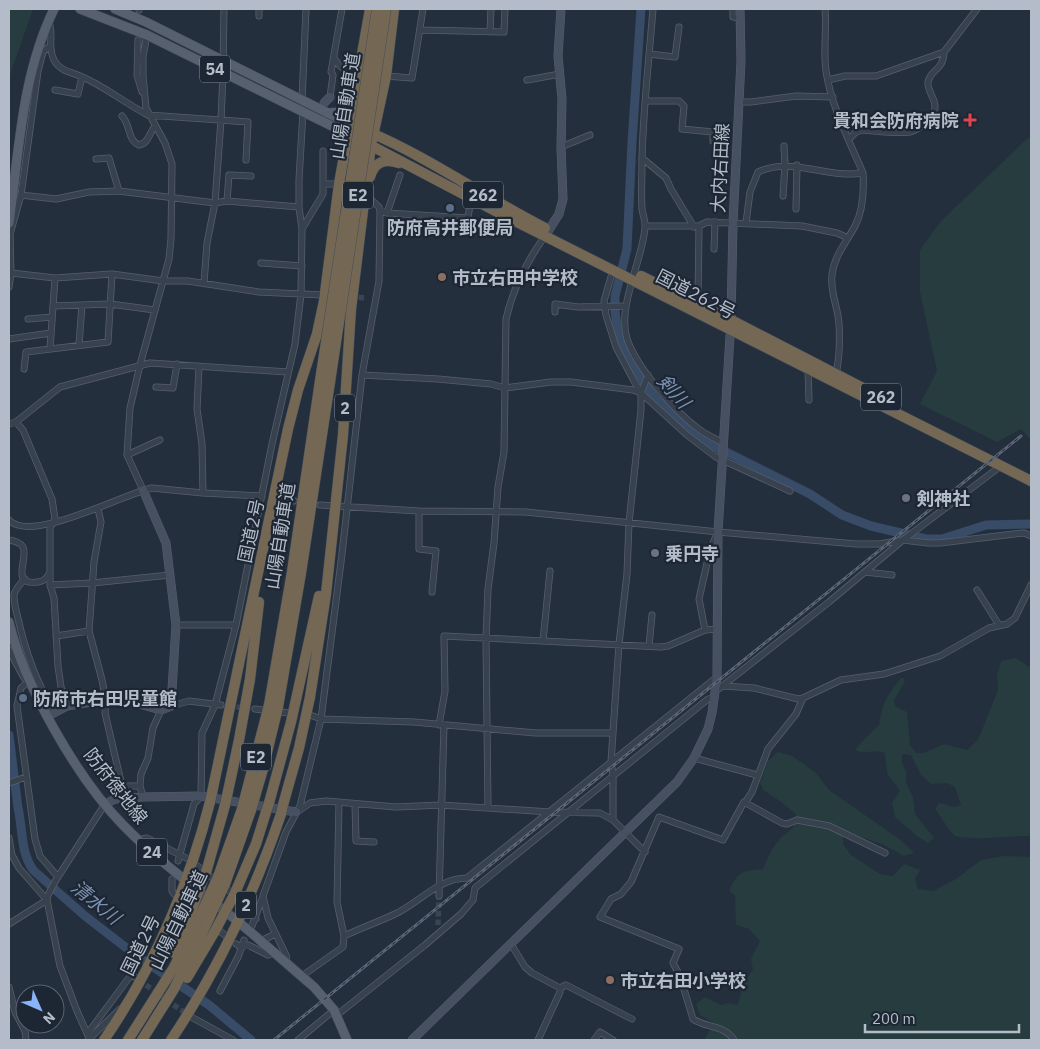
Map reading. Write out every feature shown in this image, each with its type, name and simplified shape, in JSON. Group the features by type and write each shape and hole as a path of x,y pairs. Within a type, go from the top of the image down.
{"highway":[{"name":"国道2号","path":"104,1040 132,997 154,956 187,881 211,798 288,429 298,390 317,334 324,301 339,184 370,9"},
{"name":"山陽自動車道","path":"142,1040 176,991 177,972 203,922 221,880 247,809 273,706 296,602 377,9"},
{"name":"山陽自動車道","path":"325,381 386,9"},
{"name":"2","path":"171,1040 202,991 238,922 265,858 282,810 299,748 310,697 326,594 343,435 351,309 371,146 386,76 394,9"},
{"name":"国道262号","path":"349,129 373,134 432,164 547,233"},
{"name":"国道262号","path":"349,129 371,146 471,197 547,233 615,269 698,304 808,369 834,378 1031,473"},
{"path":"334,222 346,183 358,160 371,146 386,140"},
{"path":"366,190 371,172 378,163 384,160 414,167"},
{"name":"国道262号","path":"632,276 730,324 1031,480"},
{"path":"203,922 238,896 256,844 268,807 309,646 320,592 328,536 333,522"},
{"path":"129,1038 163,982 177,972 203,922 207,869 226,800 241,733 250,679 266,534"},
{"path":"148,1040 176,991"}],"main road":[{"path":"9,223 27,89 35,55 54,9"},
{"name":"54","path":"80,9 108,18 143,38 303,111 349,129"},
{"name":"54","path":"115,9 146,22 302,100 324,108 349,129"},
{"path":"324,108 343,112 346,110 357,83"},
{"name":"防府徳地線","path":"9,622 14,643 28,682 51,714 81,771 105,804 138,840 314,987 336,1012 347,1040"}],"street":[{"path":"204,284 207,243 215,203 221,120 224,9"},
{"path":"302,100 306,9"},
{"path":"324,108 330,96 333,75 331,72 342,9"},
{"path":"386,76 412,78 423,9"},
{"path":"490,32 491,9"},
{"path":"420,30 504,32 505,9"},
{"path":"488,808 486,639 488,590 498,487 504,452 506,319 509,306 527,262 559,214 563,199 562,99 558,40 561,9"},
{"path":"653,9 642,158 642,210 646,226 626,306 627,338 633,352 648,376 679,412 702,432 723,444"},
{"path":"733,9 733,17 740,18"},
{"name":"大内右田線","path":"412,1040 676,782 694,758 708,729 717,677 718,532 730,324 741,61 740,9"},
{"path":"825,9 828,80 862,173 860,215 838,254 832,273 831,288 839,324 834,378"},
{"path":"849,139 856,132 863,130 912,132 926,122 935,110 935,103 928,80 942,63 944,52 977,9"},
{"path":"49,21 51,28 50,46 57,64 63,70 100,84 136,109 148,114 248,122 246,160"},
{"path":"649,54 675,57 679,27"},
{"path":"143,38 142,76 144,98"},
{"path":"143,38 137,75 148,114 165,143 172,164 171,239 163,281 130,408 127,455 166,542 176,625 171,706"},
{"path":"9,287 11,272 9,234 21,195 38,71 43,52 50,46"},
{"path":"828,80 845,76 876,76 944,52"},
{"path":"334,58 357,83"},
{"path":"527,80 560,74"},
{"path":"55,90 78,94 82,77"},
{"path":"738,102 796,96 833,97"},
{"path":"646,101 679,101 684,106 682,129 713,132 713,141"},
{"path":"178,862 194,804 201,796 202,733 218,705 295,344 301,294 302,266 302,229 299,207 303,111"},
{"path":"122,116 128,124 130,137 139,145 148,139 151,130 155,126"},
{"path":"561,147 590,135"},
{"path":"783,196 784,146"},
{"path":"302,229 323,194 323,151"},
{"path":"96,159 109,158 119,191"},
{"path":"642,158 666,178 671,189 697,226 698,304"},
{"path":"746,223 750,192 758,172 768,167 785,165 842,174 862,173"},
{"path":"796,209 797,166"},
{"path":"226,201 229,175 251,176"},
{"path":"387,213 400,175"},
{"path":"324,184 339,184"},
{"path":"252,926 286,832 300,806 321,719 362,375 379,281 380,206 366,190"},
{"path":"21,195 56,199 89,192 119,191 215,203 226,201 299,207"},
{"path":"380,211 468,218 471,197"},
{"path":"646,226 697,226 708,222 802,226 832,232 848,238"},
{"path":"714,249 715,222"},
{"path":"261,263 302,266"},
{"path":"615,269 606,290 604,306 616,347 634,381 702,448 790,491"},
{"path":"11,272 54,278 112,274 259,292 323,295"},
{"path":"24,368 26,352 108,342 112,274"},
{"path":"50,349 54,278"},
{"path":"367,298 376,298"},
{"path":"53,306 110,304 155,310"},
{"path":"555,312 555,304 578,307 626,306"},
{"path":"79,345 82,306"},
{"path":"28,319 52,317"},
{"path":"9,339 52,334"},
{"path":"9,424 16,422 60,387 150,363 288,372"},
{"path":"156,387 173,388 177,364"},
{"path":"199,366 197,409 202,444 203,493"},
{"path":"808,369 809,400"},
{"path":"362,375 438,379 491,384 504,388 571,382 642,390"},
{"path":"613,820 613,775 611,762 627,574 629,523 642,390 648,376"},
{"path":"16,422 23,430 52,499 55,519 50,528 50,585 54,598 61,687 67,706"},
{"path":"127,455 160,440"},
{"path":"298,1040 442,931 461,914 472,900 475,888 566,812 715,694 903,540 1002,465"},
{"path":"9,520 20,527 52,523 98,509 152,488 262,496"},
{"path":"278,499 294,501"},
{"path":"320,505 419,511 496,510 856,544 879,544 903,540 928,543 1014,534 1031,536"},
{"path":"98,509 101,522 94,562 89,631 106,701 105,713 122,786 140,786"},
{"path":"419,511 419,549 436,551 432,592"},
{"path":"705,630 699,599 710,550 718,532"},
{"path":"9,540 19,543 23,547 22,574 24,579 29,582 40,582 50,572"},
{"path":"544,641 550,571"},
{"path":"866,572 892,575"},
{"path":"50,585 170,575"},
{"path":"24,579 14,595 15,607 22,639 51,714 67,706 117,698 161,710 189,702 218,705"},
{"path":"723,686 754,688 798,699 841,680 884,674 940,656 989,628 1007,624 1015,618 1031,585"},
{"path":"977,590 999,625"},
{"path":"649,646 652,615"},
{"path":"176,625 236,624"},
{"path":"438,896 441,725 445,692 444,636 668,646 705,630 717,628"},
{"path":"56,636 89,631"},
{"path":"9,650 28,682 21,688 17,706 36,848 57,879"},
{"path":"344,936 370,923 395,914 438,886 457,878 467,878 717,677"},
{"path":"734,1040 728,1033 694,1019 680,976 673,964 679,949 600,917 611,900 621,894 631,882 659,817 722,840 752,792 768,749 796,714 803,698"},
{"path":"255,709 288,713"},
{"path":"142,797 140,786 141,774 148,758 153,728 161,710"},
{"path":"312,716 321,719 441,725 536,733 613,732"},
{"path":"694,758 758,776"},
{"path":"9,782 26,777"},
{"path":"9,924 48,898 57,879 105,804 115,799 201,796 296,812 310,803 326,801 396,807 441,806 600,813 613,820 645,852"},
{"path":"302,976 342,947 344,936 337,902 339,803"},
{"path":"745,803 782,823 787,824 796,820 829,826 885,854"},
{"path":"355,804 356,841 374,842"},
{"path":"9,838 12,855 19,868 48,898 60,966 76,1011 89,1038"},
{"path":"138,840 147,838 186,858"},
{"path":"196,866 238,896"},
{"path":"172,879 171,886 174,894"},
{"path":"263,896 268,918 286,955 287,963"},
{"path":"184,902 226,936"},
{"path":"249,909 256,919"},
{"path":"438,924 442,931"},
{"path":"261,941 275,934"},
{"path":"238,945 244,940"},
{"path":"511,944 525,967 532,973 560,988"},
{"path":"238,945 248,945 268,955 274,952"},
{"path":"220,991 238,956 238,945"},
{"path":"89,1038 132,975 135,977"},
{"path":"560,988 566,985 632,1019"},
{"path":"9,987 15,1012 26,1040"},
{"path":"538,1040 560,992 560,988"},
{"path":"89,1038 132,997"},
{"path":"193,1018 233,1040"},
{"path":"594,1040 600,1032 613,1040"}],"green space":[{"path":"9,9 33,9 11,72 9,85"},
{"path":"1031,135 1031,440 1021,429 997,442 920,404 937,371 920,292 920,250 940,222"},
{"path":"1016,658 1029,667 1031,665 1031,836 968,838 954,835 935,809 939,803 954,807 961,805 955,787 947,783 931,784 921,775 911,755 902,754 906,782 913,798 915,814 934,838 928,843 895,817 892,803 900,791 887,773 885,753 855,750 879,725 886,699 902,677 905,681 894,700 895,706 907,712 910,745 916,753 924,753 944,744 967,750 978,740 998,690 997,676 1001,661"},
{"path":"778,752 792,756 815,772 829,790 902,841 914,853 904,856 882,844 843,831 843,844 851,855 880,874 893,876 904,864 920,870 915,879 918,889 933,891 956,879 981,860 1004,856 1031,857 1031,1040 704,1040 714,1023 700,1015 696,1004 705,997 721,1005 729,1003 738,1005 743,986 753,969 751,959 760,941 749,929 736,925 735,896 729,890 742,873 763,869 775,845 794,827 796,814 763,790 760,783 768,761"}],"waterway":[{"name":"剣川","path":"641,9 627,249 615,296 615,311 618,333 636,370 655,398 694,435 810,494 842,515 871,526 926,539 942,539 986,525 1031,524"},
{"name":"清水川","path":"9,735 24,848 33,870 85,916 133,953 209,1005 251,1040"}],"tunnel":[{"path":"350,297 367,298"},
{"path":"228,706 255,709"},
{"path":"438,925 439,896"},
{"path":"139,980 188,1015"}],"railway":[{"path":"274,1040 1021,436"}],"place":[{"name":"貴和会防府病院","path":"970,120"},
{"name":"防府高井郵便局","path":"450,208"},
{"name":"市立右田中学校","path":"442,277"},
{"name":"剣神社","path":"906,498"},
{"name":"乗円寺","path":"655,553"},
{"name":"防府市右田児童館","path":"23,698"},
{"name":"市立右田小学校","path":"610,980"}]}
